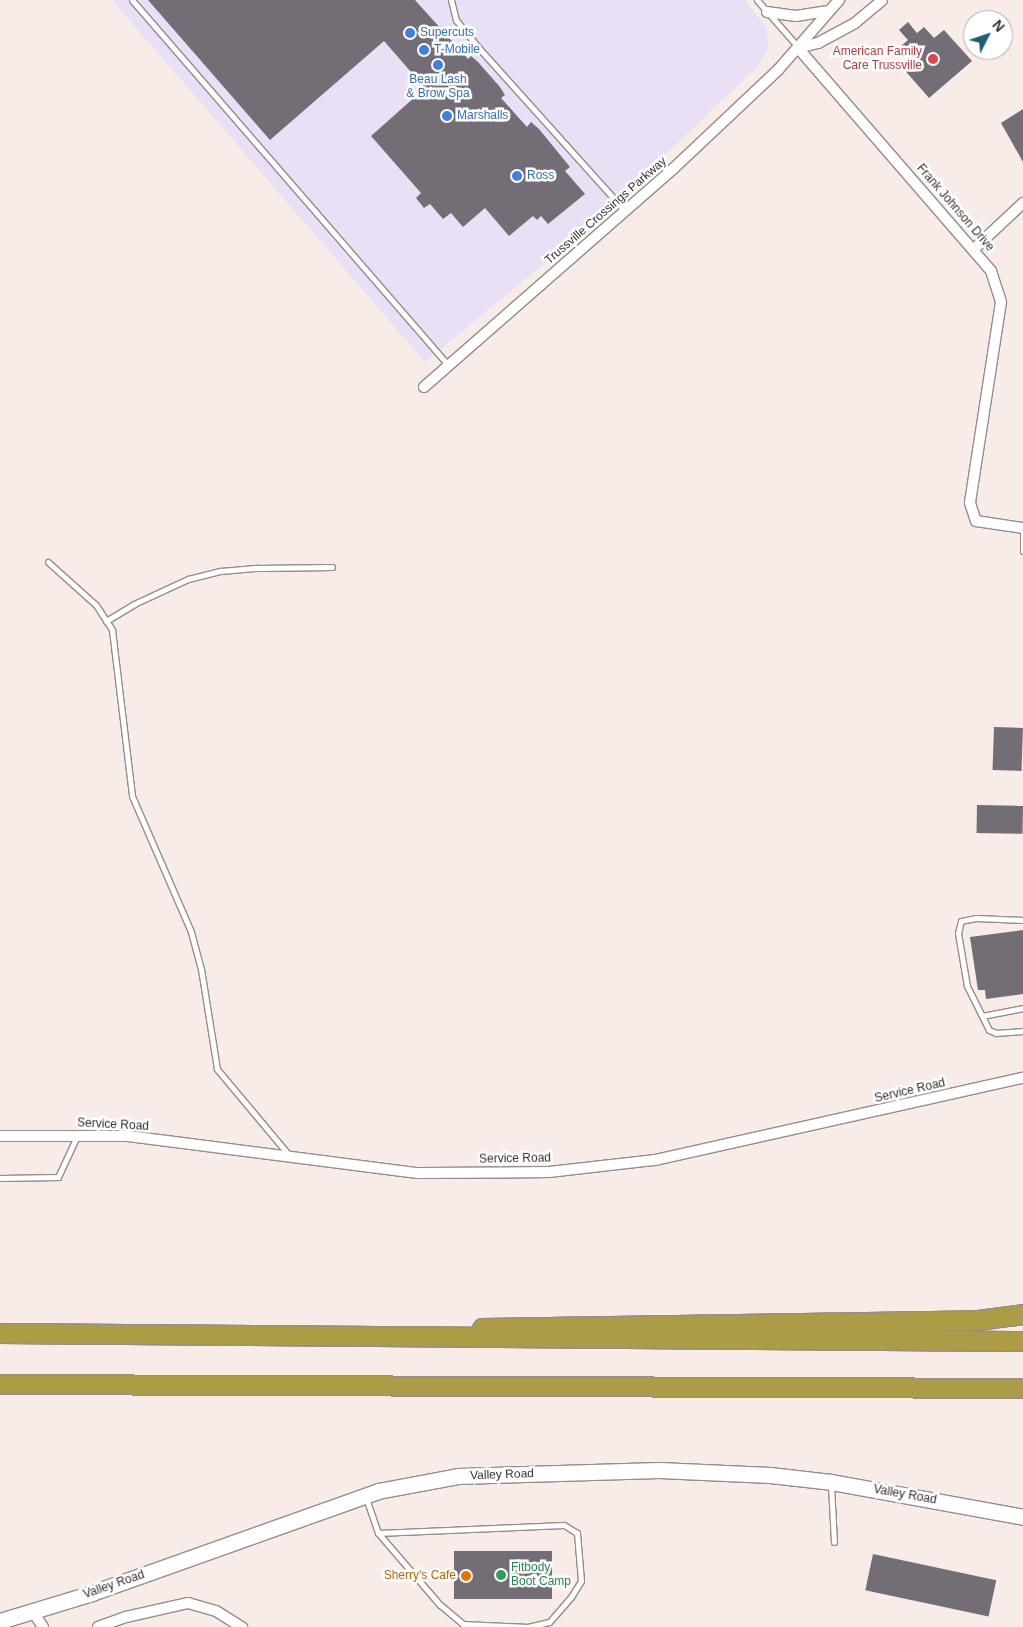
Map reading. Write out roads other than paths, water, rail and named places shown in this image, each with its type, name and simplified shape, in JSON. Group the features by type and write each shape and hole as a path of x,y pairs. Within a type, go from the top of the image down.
{"highway":[{"path":"330,1338 512,1326 978,1320 1023,1314"},
{"path":"0,1333 330,1338 1023,1341"},
{"path":"0,1384 1023,1388"}],"street":[{"name":"Trussville Crossings Parkway","path":"424,387 681,162 798,48 827,11 839,0"},
{"name":"Trussville Crossings Parkway","path":"798,48 818,43 855,23 882,0"},
{"path":"767,12 796,16 827,11"},
{"name":"Frank Johnson Drive","path":"798,48 975,248 992,271 1001,302 970,503 976,520 1023,529"},
{"path":"975,248 1023,203"},
{"name":"Service Road","path":"0,1136 128,1136 418,1173 549,1172 625,1165 1023,1078"},
{"name":"Valley Road","path":"0,1621 33,1612 365,1495 458,1476 659,1470 770,1475 830,1482 1023,1517"},
{"path":"98,1627 126,1617 188,1603 216,1611 242,1627"},
{"path":"33,1612 43,1627"}],"lane":[{"path":"132,0 448,365"},
{"path":"451,0 456,20 624,210"},
{"path":"756,0 798,48"},
{"path":"1023,529 1023,551"},
{"path":"48,562 96,605 112,630 132,796 191,932 200,969 217,1069 291,1157"},
{"path":"106,621 134,604 188,578 248,568 332,567"},
{"path":"1023,920 992,917 961,921 958,933 967,986 989,1030 996,1033 1023,1031"},
{"path":"982,1016 1023,1008"},
{"path":"0,1178 58,1177 78,1136"},
{"path":"830,1482 834,1542"},
{"path":"365,1495 378,1533 440,1605 463,1624 528,1627 549,1622 571,1597 581,1580 577,1533 564,1525 378,1533"}],"place":[{"name":"Supercuts","path":"410,33"},
{"name":"T-Mobile","path":"424,50"},
{"name":"American Family Care Trussville","path":"933,59"},
{"name":"Beau Lash & Brow Spa","path":"438,65"},
{"name":"Marshalls","path":"447,116"},
{"name":"Ross","path":"517,176"},
{"name":"Fitbody Boot Camp","path":"501,1575"},
{"name":"Sherry's Cafe","path":"466,1576"}]}
